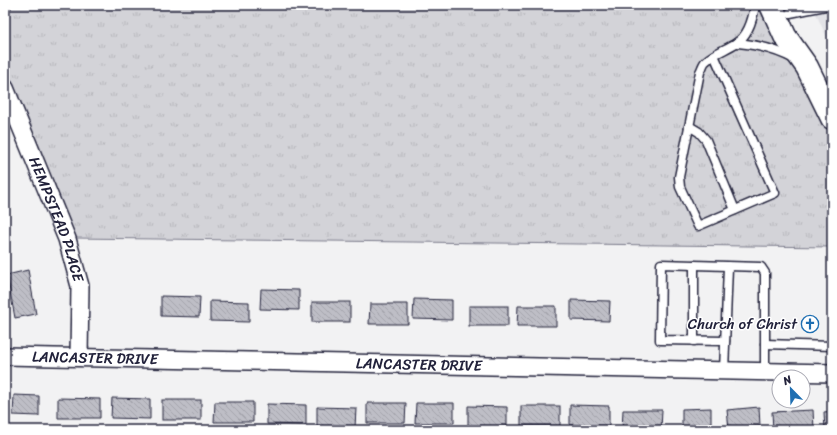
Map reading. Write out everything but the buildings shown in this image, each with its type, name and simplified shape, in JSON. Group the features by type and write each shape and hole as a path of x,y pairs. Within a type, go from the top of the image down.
{"street":[{"path":"782,8 798,31 807,67 821,87 832,118"},
{"name":"HEMPSTEAD PLACE","path":"5,88 10,115 67,239 80,286 79,357"},
{"name":"LANCASTER DRIVE","path":"5,356 832,373"}],"lane":[{"path":"714,56 775,193 698,226 680,187 679,177 700,72 706,61 714,56 738,43 754,17 755,5"},
{"path":"782,8 830,5"},
{"path":"738,43 755,44 773,49 807,67"},
{"path":"689,126 699,132 706,140 735,210"},
{"path":"725,341 660,340 661,264 761,268 765,272 765,372"},
{"path":"694,265 694,340"},
{"path":"724,371 728,266"},
{"path":"765,344 832,346"}],"shaded area":[{"path":"812,5 832,5 832,49"}],"green space":[{"path":"5,5 771,5 832,131 832,247 73,238 5,72"}],"place":[{"name":"Church of Christ","path":"810,324"}]}
